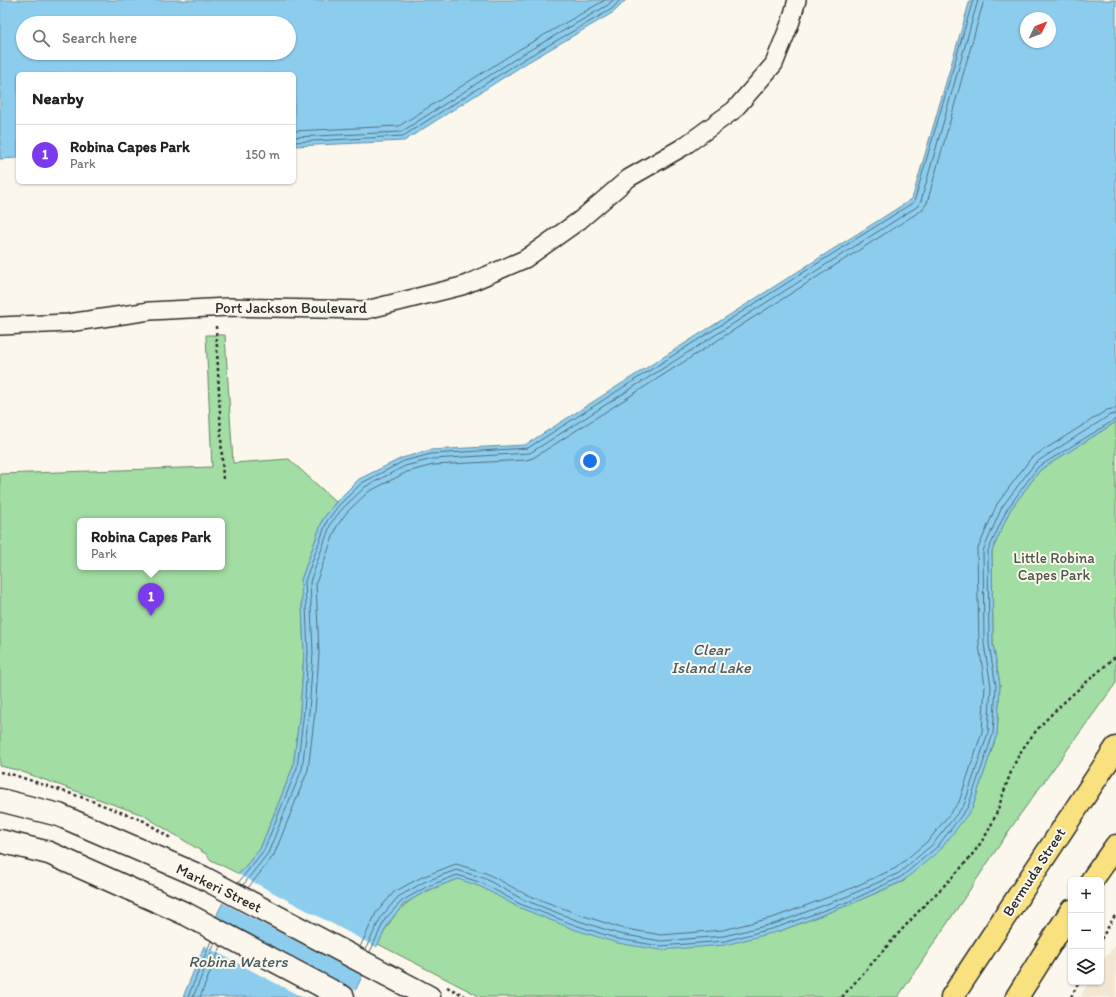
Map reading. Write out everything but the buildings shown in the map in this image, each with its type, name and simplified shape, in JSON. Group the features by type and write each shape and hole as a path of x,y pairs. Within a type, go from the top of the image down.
{"main road":[{"name":"Bermuda Street","path":"952,997 1116,748"},
{"name":"Markeri Street","path":"0,800 59,816 202,877 429,997"},
{"path":"0,841 49,853 186,914 343,997"},
{"path":"1094,877 1116,846"},
{"path":"1016,997 1070,913"}],"street":[{"name":"Port Jackson Boulevard","path":"0,326 68,323 150,311 216,308 366,310 462,286 524,259 580,220 629,178 683,147 734,110 774,64 791,21 797,0"}],"path":[{"path":"216,308 223,480"},
{"path":"842,997 920,911 962,868 983,840 1000,804 1018,757 1028,740 1040,726 1116,656"},
{"path":"1104,934 1116,914"},
{"path":"1071,997 1077,985"}],"shaded area":[{"path":"1116,944 1116,997 1081,997 1087,985 1104,985 1104,959"}],"green space":[{"path":"206,335 225,335 233,463 289,459 336,502 323,519 301,580 304,653 300,711 293,767 260,849 239,874 211,860 206,854 143,815 17,770 0,766 0,474 212,467"},
{"name":"Little Robina Capes Park","path":"1116,422 1116,683 1019,816 898,997 481,997 378,944 395,915 409,901 457,879 471,882 518,907 780,931 851,904 904,881 972,809 997,734 1000,685 993,644 992,551 1010,510 1040,470"}],"water":[{"path":"0,0 626,0 614,12 528,62 404,141 296,146 296,72 16,72 16,158 0,159"},
{"name":"Clear Island Lake","path":"970,0 1116,0 1116,422 1040,470 1010,510 992,551 993,644 1000,685 997,734 972,809 940,850 903,881 851,904 780,931 725,945 660,950 617,943 573,929 518,907 481,887 458,879 428,890 404,904 389,922 352,997 183,997 219,910 239,874 260,849 293,767 300,711 304,653 301,580 323,519 336,502 359,479 402,458 430,450 525,445 912,199"}],"pier":[{"path":"236,873 378,948 365,977 221,902"},
{"path":"214,917 357,991 354,997 302,997 203,945"}],"place":[{"name":"Robina Capes Park","path":"151,616"}],"water label":[{"name":"Robina Waters","path":"238,961"}]}
